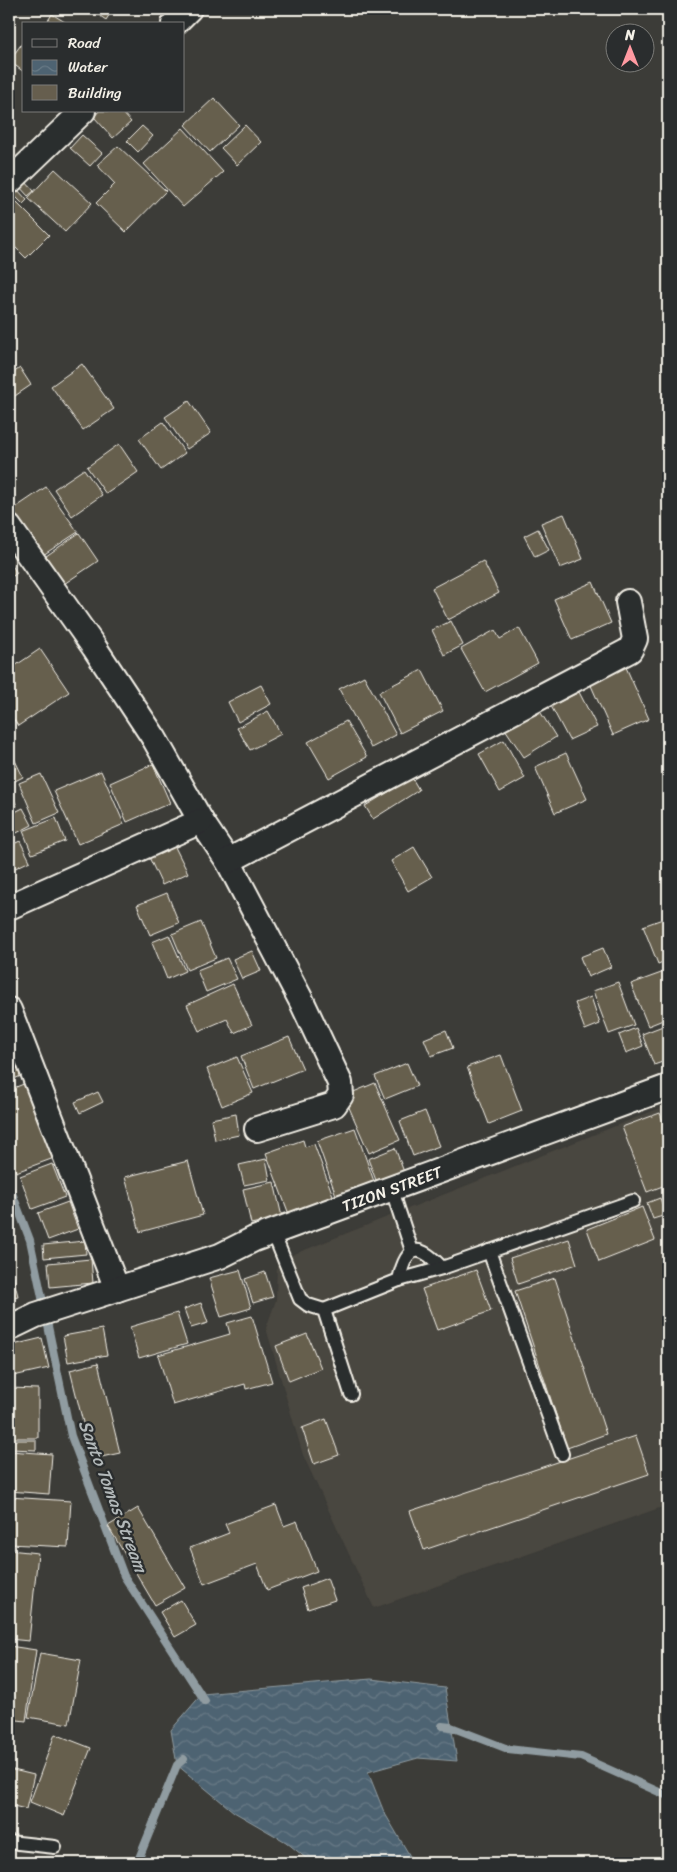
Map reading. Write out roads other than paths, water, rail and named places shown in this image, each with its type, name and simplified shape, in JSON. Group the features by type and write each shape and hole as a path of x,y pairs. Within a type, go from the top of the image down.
{"street":[{"path":"176,22 190,9"},
{"path":"9,182 82,112"},
{"path":"9,527 105,663 154,738 201,821 228,861 302,1002 340,1082 341,1095 334,1105 257,1129"},
{"path":"228,861 630,650 635,639 628,602"},
{"path":"9,907 201,821"},
{"path":"9,1010 117,1289"},
{"name":"TIZON STREET","path":"9,1328 36,1315 220,1256 273,1232 392,1190 668,1087"}],"lane":[{"path":"392,1190 412,1251"},
{"path":"273,1232 300,1299 308,1305 324,1310 399,1280 442,1268 633,1201"},
{"path":"399,1280 406,1255 412,1251 420,1251 432,1256 442,1268"},
{"path":"489,1252 562,1454"},
{"path":"324,1310 351,1394"},
{"path":"9,1842 55,1846"}],"water":[{"path":"371,1679 445,1688 457,1761 418,1758 368,1772 384,1812 414,1863 312,1863 286,1842 234,1812 177,1765 171,1730 202,1694"}],"waterway":[{"name":"Santo Tomas Stream","path":"9,1185 30,1240 71,1436 124,1576 205,1701"},
{"path":"442,1726 451,1727 508,1749 581,1757 668,1796"},
{"name":"Santo Tomas Stream","path":"137,1863 177,1765 184,1759"}]}
